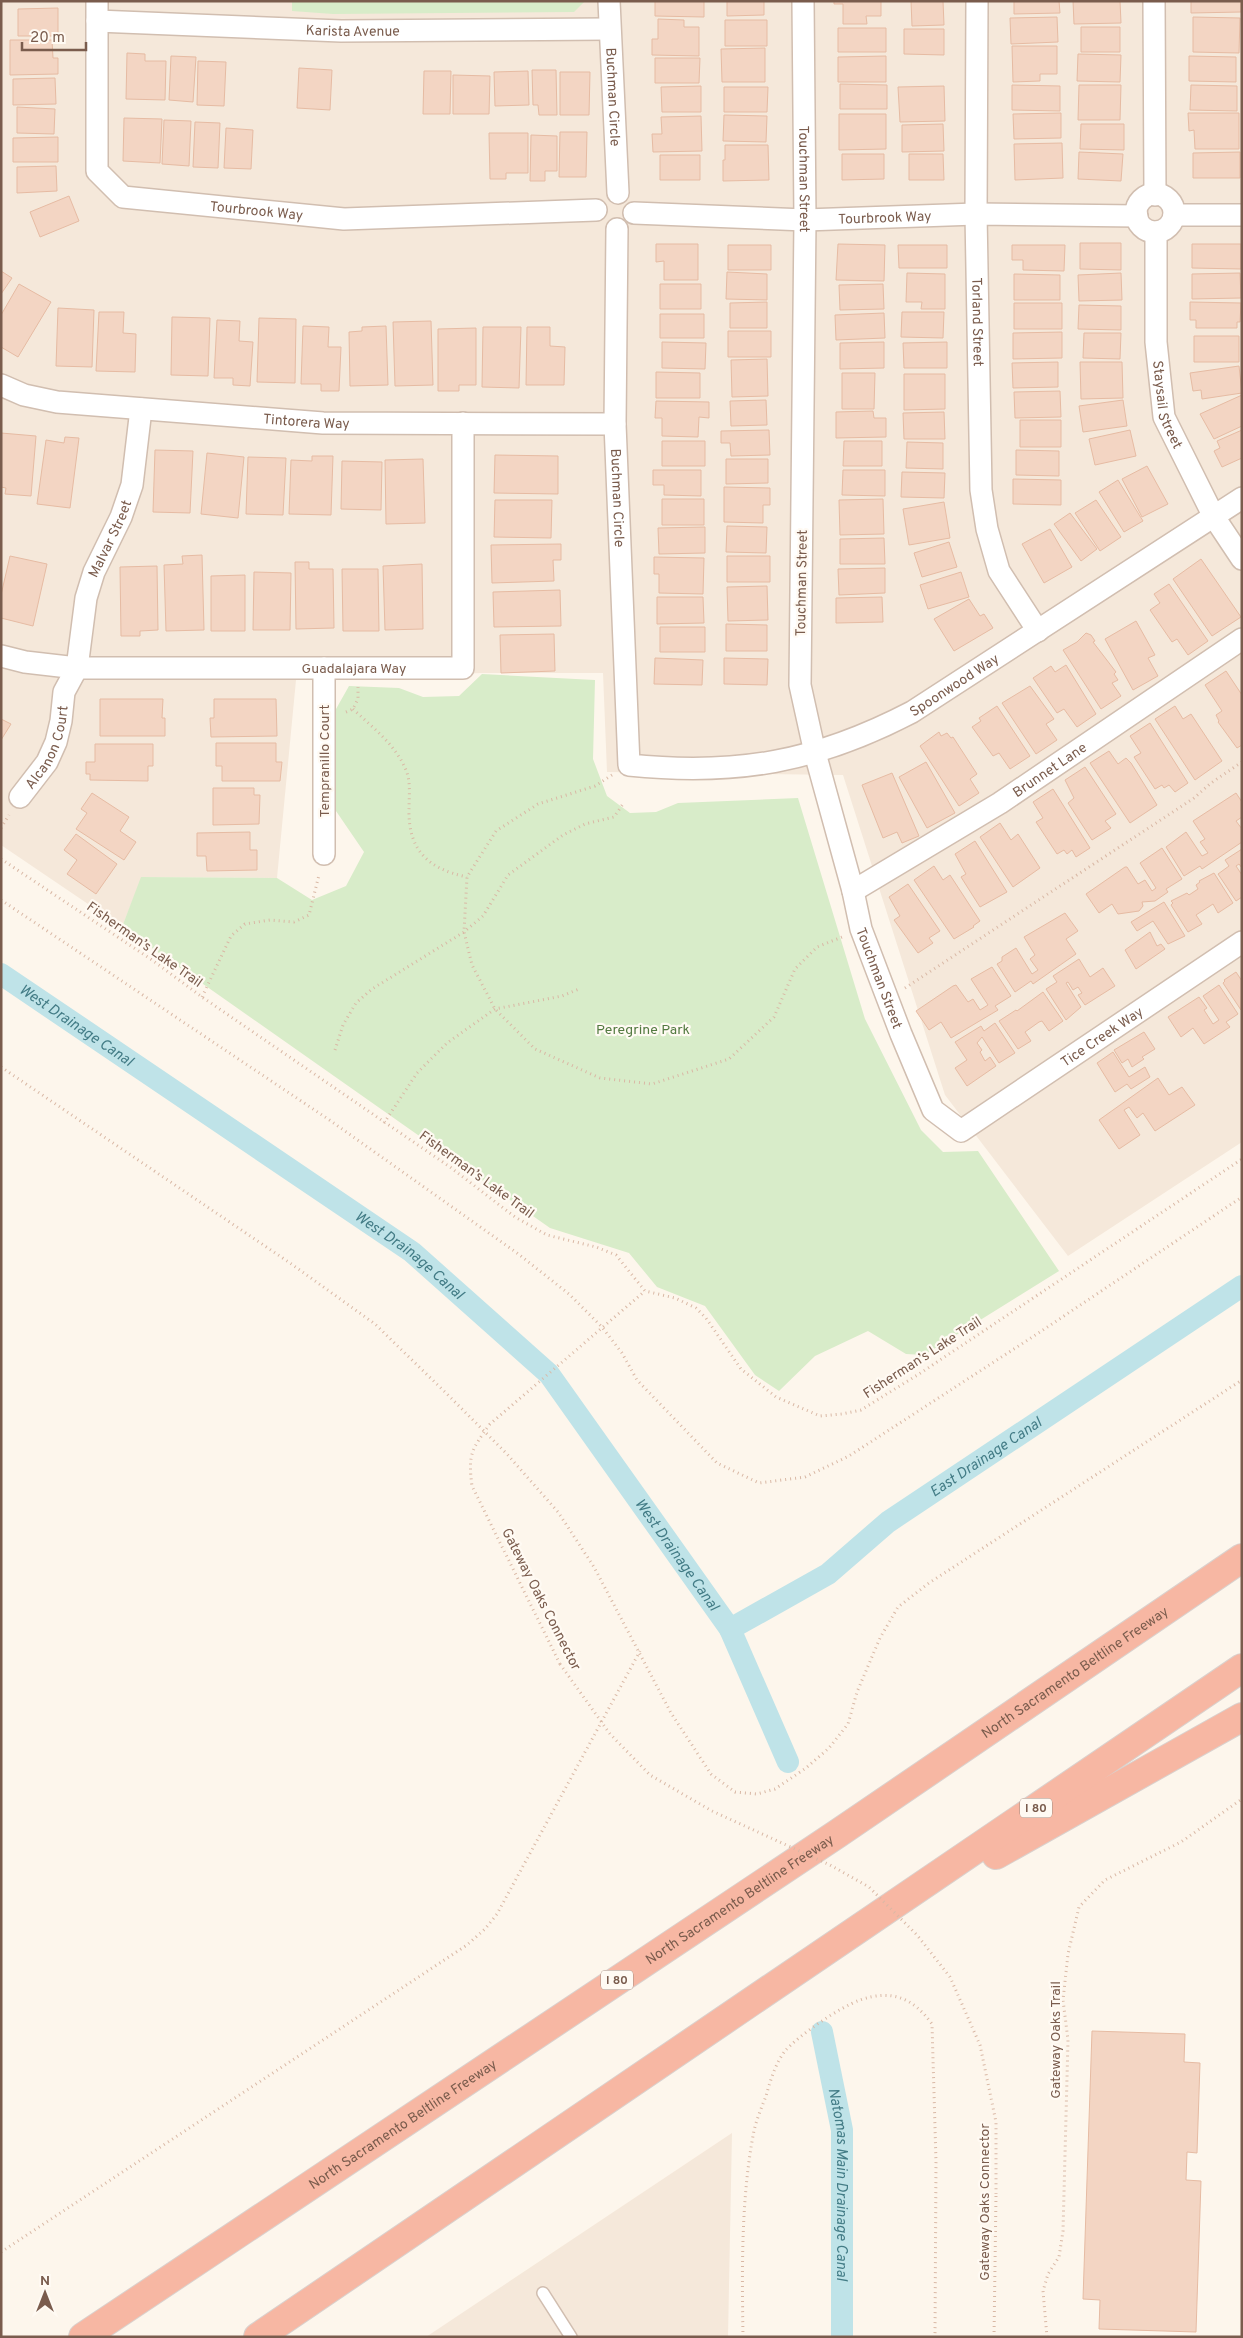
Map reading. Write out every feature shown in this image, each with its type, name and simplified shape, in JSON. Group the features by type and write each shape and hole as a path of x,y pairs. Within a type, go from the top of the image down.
{"highway":[{"path":"1148,1621 1242,1550"},
{"name":"North Sacramento Beltline Freeway","path":"83,2337 837,1834 1242,1558"},
{"name":"I 80","path":"258,2337 1242,1668"},
{"path":"831,1947 1242,1717"}],"street":[{"name":"Buchman Circle","path":"609,1 618,193"},
{"name":"Touchman Street","path":"803,1 805,220 800,685 815,753 853,891 861,929 901,1034 933,1110 960,1131"},
{"name":"Torland Street","path":"977,1 976,214 981,490 987,529 999,571 1038,631"},
{"path":"1154,1 1156,195"},
{"name":"Karista Avenue","path":"97,11 259,20 341,31 609,29"},
{"name":"Tourbrook Way","path":"97,11 97,171 123,197 344,219 596,210"},
{"path":"611,193 618,193 628,198 634,213 627,225 617,229 607,228 601,223 596,210 601,198 611,193"},
{"path":"1156,195 1169,201 1174,215 1168,227 1156,232 1141,226 1137,216 1138,207 1143,200 1156,195"},
{"name":"Tourbrook Way","path":"634,213 805,220 976,214 1137,216"},
{"path":"1174,215 1242,215"},
{"name":"Buchman Circle","path":"617,229 615,424 629,765"},
{"name":"Staysail Street","path":"1156,232 1156,342 1164,417 1214,518 1242,559"},
{"name":"Tintorera Way","path":"1,385 24,395 57,402 323,423 615,424"},
{"name":"Malvar Street","path":"77,668 86,598 94,572 121,517 132,485 141,409"},
{"name":"Guadalajara Way","path":"1,656 25,662 77,668 463,668 463,424"},
{"name":"Spoonwood Way","path":"629,765 674,770 719,770 764,765 815,753 872,733 912,712 1214,518 1242,498"},
{"name":"Brunnet Lane","path":"853,891 1000,803 1242,639"},
{"name":"Alcanon Court","path":"20,797 47,762 56,742 61,721 64,692 77,668"},
{"name":"Tempranillo Court","path":"324,668 324,854"},
{"name":"Tice Creek Way","path":"960,1131 1242,942"}],"lane":[{"path":"543,2293 571,2337"}],"path":[{"path":"342,714 354,709 358,699 358,684"},
{"path":"354,709 394,748 402,761 407,773 410,794 410,829 418,849 438,869 446,873 467,877"},
{"path":"898,992 1194,798 1211,783 1242,762"},
{"path":"629,765 594,786 538,804 496,831 467,877 464,932 472,965 495,1008 535,1049 600,1078 652,1084 729,1060 774,1017 795,969 817,947 861,929"},
{"path":"335,1050 343,1024 356,1003 372,989 464,932 482,916 508,875 563,835 585,824 614,817 623,804"},
{"path":"202,998 231,936 245,924 270,920 294,922 309,915 324,854"},
{"name":"Fisherman’s Lake Trail","path":"1,859 152,960 202,998 262,1037 450,1167 515,1217 547,1235 596,1247 616,1255 645,1291 675,1298 696,1308 706,1318 742,1369 776,1397 820,1416 860,1410 919,1374 1242,1159"},
{"path":"1,900 328,1119 517,1253 569,1294 602,1327 622,1353 637,1380 717,1463 758,1483 805,1477 849,1456 1037,1334 1242,1197"},
{"path":"384,1123 417,1073 447,1043 495,1008 562,996 579,989"},
{"path":"1,1066 290,1263 375,1324 507,1454 558,1512 594,1567 640,1651 671,1713 711,1774 735,1792 757,1794 775,1789 806,1768 829,1748 848,1724 857,1692 880,1638 898,1607 929,1583 1242,1380"},
{"name":"Gateway Oaks Connector","path":"645,1291 490,1424 476,1442 469,1461 472,1486 560,1664 610,1734 650,1775 712,1811 804,1852 869,1887 917,1935 950,1978 980,2046 996,2122 994,2337"},
{"path":"1,2252 468,1945 496,1914 640,1651"},
{"name":"Gateway Oaks Trail","path":"1048,2337 1044,2291 1048,2274 1059,2257 1063,2231 1068,2040 1063,2000 1068,1954 1079,1907 1105,1880 1181,1842 1242,1799"},
{"path":"742,2337 742,2282 747,2184 753,2134 772,2076 785,2052 800,2038 846,2005 863,1999 895,1996 910,2001 923,2012 932,2024 936,2162 935,2337"}],"shaded area":[{"path":"1,1 1242,1 1242,1142 1068,1256 945,1095 843,775 607,772 603,673 481,673 296,680 277,878 142,877 122,927 1,845"},
{"path":"732,2133 728,2337 426,2337"}],"green space":[{"path":"292,1 585,1 574,12 333,14 292,11"},
{"name":"Peregrine Park","path":"482,674 595,680 593,759 607,796 630,813 656,812 678,803 798,798 865,1019 921,1130 943,1152 978,1151 1059,1271 924,1355 906,1354 868,1331 815,1356 779,1391 755,1375 705,1306 657,1287 629,1253 550,1228 122,927 141,877 277,878 312,900 346,886 364,852 336,811 336,709 349,686 399,688 423,697 459,696"}],"building":[{"path":"655,1 704,1 704,17 655,16"},
{"path":"727,1 764,1 764,15 727,16"},
{"path":"834,1 881,1 881,16 866,16 867,24 843,24 843,4 834,4"},
{"path":"911,1 943,1 944,25 912,26"},
{"path":"1014,1 1059,1 1060,13 1014,14"},
{"path":"1073,1 1120,1 1121,23 1074,24"},
{"path":"1191,1 1241,1 1241,12 1191,13"},
{"path":"58,8 58,36 18,36 18,9"},
{"path":"1057,17 1058,42 1011,44 1010,18"},
{"path":"1193,17 1240,18 1239,53 1193,52"},
{"path":"658,19 684,20 684,27 699,27 699,56 652,55 652,39 658,39"},
{"path":"725,20 767,20 767,46 725,46"},
{"path":"1081,27 1120,27 1120,52 1081,52"},
{"path":"838,28 886,28 886,52 838,52"},
{"path":"904,29 944,29 944,55 904,54"},
{"path":"10,40 52,40 53,58 58,58 58,74 10,75"},
{"path":"1012,46 1057,46 1057,74 1040,74 1040,81 1013,82"},
{"path":"765,48 765,82 722,82 721,49"},
{"path":"127,53 145,54 145,61 166,61 165,100 126,99"},
{"path":"1078,54 1121,55 1120,82 1077,81"},
{"path":"171,56 196,57 193,102 169,100"},
{"path":"886,56 886,82 838,82 838,57"},
{"path":"1189,56 1236,57 1236,82 1189,81"},
{"path":"655,58 700,58 699,83 655,83"},
{"path":"198,61 226,62 224,106 197,105"},
{"path":"299,68 332,70 330,110 297,108"},
{"path":"532,70 556,70 557,115 539,115 538,105 533,105"},
{"path":"424,71 451,71 450,114 423,114"},
{"path":"528,71 529,105 495,106 494,72"},
{"path":"560,72 590,72 589,115 560,115"},
{"path":"453,75 490,76 489,114 453,114"},
{"path":"55,78 56,104 13,105 13,79"},
{"path":"840,84 887,85 887,109 840,109"},
{"path":"1012,85 1060,86 1060,111 1012,110"},
{"path":"1079,85 1121,85 1120,120 1078,120"},
{"path":"1191,85 1237,86 1237,111 1190,110"},
{"path":"701,86 701,112 662,112 661,87"},
{"path":"944,86 945,121 900,122 898,87"},
{"path":"724,87 768,87 767,112 724,112"},
{"path":"17,107 55,109 54,134 17,133"},
{"path":"1061,113 1061,138 1014,139 1013,114"},
{"path":"1188,113 1239,113 1239,149 1195,149 1194,130 1189,131"},
{"path":"839,114 886,114 886,149 839,150"},
{"path":"724,115 767,116 766,142 723,141"},
{"path":"701,116 702,151 653,152 652,134 662,134 661,117"},
{"path":"124,118 162,119 160,163 123,161"},
{"path":"164,120 191,121 189,166 162,164"},
{"path":"195,122 220,123 218,168 193,167"},
{"path":"943,124 944,151 902,152 902,125"},
{"path":"1081,124 1124,124 1124,150 1080,149"},
{"path":"226,128 253,130 251,169 224,168"},
{"path":"560,132 587,132 586,177 559,177"},
{"path":"489,133 528,133 528,173 506,173 506,179 490,179"},
{"path":"531,135 557,136 557,171 545,171 545,181 530,181"},
{"path":"58,137 58,162 13,162 13,138"},
{"path":"1062,143 1063,178 1015,180 1014,144"},
{"path":"725,145 768,145 769,180 723,181"},
{"path":"1079,152 1123,154 1121,181 1078,179"},
{"path":"1240,152 1240,178 1193,178 1193,153"},
{"path":"842,154 884,154 884,179 842,180"},
{"path":"909,154 943,154 944,180 909,180"},
{"path":"660,155 700,155 700,180 660,180"},
{"path":"56,166 57,191 17,193 17,167"},
{"path":"69,196 79,221 40,237 30,212"},
{"path":"1080,243 1121,243 1121,270 1080,269"},
{"path":"656,244 698,244 698,280 664,280 664,261 656,262"},
{"path":"838,244 885,245 884,281 836,280"},
{"path":"1192,244 1241,244 1241,269 1192,268"},
{"path":"728,245 771,245 771,270 728,270"},
{"path":"898,245 947,245 947,268 899,268"},
{"path":"1012,245 1065,245 1064,271 1023,270 1023,260 1012,260"},
{"path":"1,271 12,278 1,294"},
{"path":"727,272 767,274 767,300 726,299"},
{"path":"907,273 945,274 945,309 921,309 922,302 906,302"},
{"path":"1121,273 1122,300 1079,301 1078,275"},
{"path":"1240,273 1241,298 1192,299 1192,274"},
{"path":"1014,274 1060,275 1060,300 1014,300"},
{"path":"19,284 51,302 18,357 1,347 1,315"},
{"path":"660,284 701,284 701,309 660,309"},
{"path":"883,284 884,309 840,310 839,285"},
{"path":"767,302 767,328 730,328 730,303"},
{"path":"1190,302 1241,303 1240,322 1237,322 1237,328 1196,328 1196,320 1190,320"},
{"path":"1014,303 1062,303 1062,329 1014,329"},
{"path":"1079,305 1121,306 1121,330 1078,329"},
{"path":"58,308 94,310 92,367 56,366"},
{"path":"99,312 124,312 123,333 136,334 135,372 96,371"},
{"path":"902,312 944,312 943,338 901,337"},
{"path":"884,313 885,338 836,340 835,315"},
{"path":"660,314 704,314 704,338 660,338"},
{"path":"172,317 210,318 208,376 171,375"},
{"path":"259,318 296,319 295,383 257,382"},
{"path":"217,320 240,321 239,341 253,342 250,386 233,385 233,378 214,378"},
{"path":"431,321 433,385 395,386 393,322"},
{"path":"303,326 329,327 328,347 341,347 339,391 321,391 321,384 301,384"},
{"path":"386,326 388,385 350,386 349,332 362,331 362,327"},
{"path":"483,327 521,327 519,388 482,387"},
{"path":"527,327 550,327 550,346 565,347 564,385 526,385"},
{"path":"476,328 476,385 459,385 459,391 438,391 438,329"},
{"path":"728,331 771,331 771,357 728,357"},
{"path":"1062,332 1062,358 1013,359 1013,333"},
{"path":"1084,333 1121,333 1120,359 1083,358"},
{"path":"1194,336 1239,336 1239,362 1194,362"},
{"path":"662,342 706,343 705,369 662,368"},
{"path":"884,342 884,368 840,369 840,343"},
{"path":"947,342 947,368 904,368 903,343"},
{"path":"767,359 768,396 732,397 731,360"},
{"path":"1058,362 1058,387 1013,388 1012,363"},
{"path":"1080,362 1122,362 1123,398 1081,399"},
{"path":"1239,366 1242,393 1202,399 1201,390 1193,391 1190,373"},
{"path":"656,372 700,373 700,398 656,398"},
{"path":"842,373 875,373 874,409 842,409"},
{"path":"904,374 945,374 945,409 904,410"},
{"path":"1060,391 1061,417 1015,418 1014,392"},
{"path":"1242,395 1242,426 1214,439 1200,414"},
{"path":"766,400 767,425 731,426 730,401"},
{"path":"1123,400 1127,426 1083,432 1079,406"},
{"path":"656,401 709,402 709,418 699,417 698,437 662,436 662,418 655,418"},
{"path":"873,411 874,418 886,418 886,437 836,438 836,412"},
{"path":"944,412 945,439 904,439 903,413"},
{"path":"1020,420 1061,420 1061,447 1020,447"},
{"path":"769,430 770,455 731,456 730,443 721,443 721,431"},
{"path":"1130,430 1136,456 1095,465 1089,439"},
{"path":"1242,430 1242,458 1222,467 1214,451 1220,448 1217,441"},
{"path":"1,433 36,436 31,496 5,494 6,488 1,487"},
{"path":"65,437 79,438 70,508 37,504 46,440 64,443"},
{"path":"662,441 705,441 705,466 662,466"},
{"path":"844,441 882,441 882,466 843,466"},
{"path":"907,442 943,443 943,469 906,468"},
{"path":"155,450 193,451 190,513 153,512"},
{"path":"1016,450 1059,451 1059,476 1016,475"},
{"path":"207,453 244,457 238,518 201,514"},
{"path":"495,455 558,456 558,494 494,493"},
{"path":"312,456 333,456 331,515 289,514 291,460 312,461"},
{"path":"248,457 286,458 283,515 246,514"},
{"path":"423,459 425,523 386,524 385,460"},
{"path":"726,459 768,459 768,483 726,484"},
{"path":"342,461 382,462 381,510 341,509"},
{"path":"1147,466 1168,504 1142,517 1122,479"},
{"path":"653,470 701,470 701,496 664,495 664,485 653,485"},
{"path":"843,470 885,470 885,496 842,495"},
{"path":"902,472 945,473 944,498 901,497"},
{"path":"1013,479 1061,480 1061,505 1013,504"},
{"path":"1118,480 1143,521 1124,532 1099,492"},
{"path":"724,487 770,488 770,505 763,505 763,523 724,522"},
{"path":"662,499 704,499 704,525 662,525"},
{"path":"883,499 884,534 840,535 839,500"},
{"path":"495,500 552,500 551,538 494,537"},
{"path":"1096,500 1121,537 1100,551 1075,513"},
{"path":"944,502 950,538 909,545 903,509"},
{"path":"1070,513 1097,549 1081,561 1054,524"},
{"path":"727,526 767,527 766,553 726,552"},
{"path":"705,527 705,553 659,554 658,528"},
{"path":"1050,529 1072,567 1044,583 1022,544"},
{"path":"884,538 885,564 840,564 840,539"},
{"path":"949,542 957,567 922,577 914,553"},
{"path":"561,544 561,560 553,560 554,581 492,583 491,545"},
{"path":"202,555 204,630 166,631 164,565 183,564 182,556"},
{"path":"10,556 47,564 33,626 1,618 1,595"},
{"path":"727,556 770,556 770,582 727,582"},
{"path":"654,557 704,558 703,594 659,593 659,574 654,574"},
{"path":"1201,559 1241,617 1212,636 1173,579"},
{"path":"295,562 309,562 309,569 333,569 334,628 296,629"},
{"path":"422,564 423,629 385,630 383,566"},
{"path":"157,566 158,630 140,631 140,636 121,636 120,567"},
{"path":"885,568 885,593 839,595 838,569"},
{"path":"342,569 378,569 379,631 343,631"},
{"path":"254,572 291,573 290,630 253,630"},
{"path":"961,572 969,597 928,609 920,585"},
{"path":"245,575 245,631 211,631 211,576"},
{"path":"1169,584 1208,641 1188,655 1177,639 1172,642 1150,610 1160,603 1154,594"},
{"path":"767,586 768,620 728,621 727,587"},
{"path":"560,590 561,626 494,627 493,592"},
{"path":"657,597 703,597 704,623 657,624"},
{"path":"882,597 883,622 836,623 836,598"},
{"path":"969,599 980,616 984,614 993,628 954,651 934,619"},
{"path":"1136,621 1155,655 1148,658 1158,676 1133,690 1105,639"},
{"path":"726,624 767,625 767,651 726,651"},
{"path":"660,627 705,627 705,652 660,652"},
{"path":"1086,633 1091,635 1095,641 1093,642 1116,672 1114,674 1118,680 1112,683 1121,696 1101,709 1063,650 1077,642"},
{"path":"554,634 555,671 501,673 500,635"},
{"path":"655,658 703,660 702,685 654,684"},
{"path":"724,658 768,659 767,685 724,684"},
{"path":"1066,665 1096,714 1077,727 1064,709 1057,713 1033,678 1051,666 1055,672"},
{"path":"1226,671 1242,695 1242,745 1237,748 1218,722 1216,715 1222,711 1205,685"},
{"path":"1030,686 1054,719 1046,724 1057,740 1036,754 1002,703"},
{"path":"100,699 163,699 162,718 165,718 165,736 100,736"},
{"path":"214,699 276,699 277,736 211,737 210,718 214,718"},
{"path":"997,706 1030,756 1010,769 999,753 993,756 972,727 981,721 979,718"},
{"path":"1175,706 1183,719 1191,714 1222,761 1195,780 1155,719"},
{"path":"1,719 11,724 1,740"},
{"path":"1150,723 1188,783 1175,792 1169,785 1164,788 1162,785 1155,789 1134,757 1141,753 1130,736"},
{"path":"939,732 941,736 947,733 951,738 953,737 977,774 970,779 979,793 959,806 920,746"},
{"path":"216,743 276,743 276,762 282,762 280,781 222,781 222,766 216,766"},
{"path":"95,744 153,744 153,766 148,766 148,781 90,780 90,774 86,774 86,762 95,762"},
{"path":"1109,751 1118,764 1126,758 1131,763 1157,805 1130,823 1090,763"},
{"path":"926,762 955,813 927,828 899,777"},
{"path":"1085,767 1116,814 1105,821 1111,828 1092,840 1068,803 1074,798 1065,780"},
{"path":"892,773 919,836 902,843 897,832 883,838 862,785"},
{"path":"213,788 254,788 254,795 260,795 259,824 213,825"},
{"path":"1053,789 1090,848 1076,857 1072,850 1067,854 1064,850 1057,854 1036,822 1043,818 1033,802"},
{"path":"92,793 129,817 120,831 136,842 124,860 76,829 87,813 81,809"},
{"path":"1236,793 1242,802 1242,817 1236,821 1242,829 1242,842 1202,869 1200,866 1184,876 1166,847 1186,832 1202,856 1208,853 1200,842 1205,839 1193,821"},
{"path":"1000,823 1011,840 1018,834 1040,868 1013,887 980,837"},
{"path":"250,832 250,850 257,850 257,870 207,871 206,856 197,856 197,833"},
{"path":"76,834 117,864 96,894 67,874 77,860 64,850"},
{"path":"975,841 1007,892 980,907 961,877 966,874 955,854"},
{"path":"1162,848 1182,879 1166,889 1168,892 1155,901 1142,902 1143,906 1139,911 1118,914 1112,904 1099,913 1086,894 1125,867 1127,867 1138,884 1145,880 1152,891 1156,888 1140,863"},
{"path":"1242,849 1242,868 1239,864 1236,866 1242,875 1242,897 1236,901 1218,874 1229,866 1225,860"},
{"path":"934,866 943,880 950,875 980,921 974,927 954,939 914,880"},
{"path":"1214,873 1233,903 1218,913 1213,904 1196,915 1202,924 1188,932 1171,905 1173,903 1171,901 1187,893 1189,895 1198,889 1196,885 1199,881"},
{"path":"908,884 940,931 929,938 933,943 918,953 894,920 900,916 889,897"},
{"path":"1164,902 1185,936 1168,944 1153,921 1137,931 1131,922"},
{"path":"1065,913 1078,931 1066,939 1076,954 1033,984 1031,981 1015,992 997,964 1002,961 1002,957 1016,948 1032,974 1038,970 1030,959 1035,955 1024,937"},
{"path":"1150,932 1157,946 1161,944 1165,949 1136,969 1125,950"},
{"path":"1079,959 1090,977 1103,968 1115,986 1085,1005 1078,995 1082,993 1078,987 1073,990 1068,982 1066,983 1081,1007 1066,1020 1046,989 1057,982 1053,976"},
{"path":"992,967 1011,996 995,1006 998,1010 951,1038 941,1022 929,1030 916,1011 953,986 956,985 968,1002 973,999 980,1010 988,1005 971,979"},
{"path":"1236,972 1242,981 1241,1010 1223,983 1224,980"},
{"path":"1219,985 1238,1014 1226,1022 1230,1027 1204,1044 1193,1028 1181,1037 1168,1017 1199,997 1207,1008 1204,1010 1213,1024 1219,1020 1203,996"},
{"path":"1043,992 1063,1021 1049,1031 1042,1021 1039,1022 1025,1032 1031,1041 1018,1049 999,1021 1017,1011"},
{"path":"995,1023 1015,1053 999,1063 982,1037 977,1043 982,1050 980,1052 985,1061 990,1057 996,1066 967,1086 955,1068 967,1060 955,1042 981,1026 984,1031"},
{"path":"1144,1032 1155,1049 1142,1057 1144,1059 1132,1067 1128,1059 1122,1063 1114,1050"},
{"path":"1113,1052 1129,1077 1145,1067 1150,1077 1131,1089 1127,1084 1115,1092 1097,1063"},
{"path":"1158,1078 1169,1095 1182,1087 1195,1105 1155,1131 1143,1113 1137,1118 1129,1107 1124,1110 1140,1135 1119,1149 1099,1120"},
{"path":"1092,2031 1185,2034 1184,2062 1200,2063 1197,2153 1187,2152 1186,2180 1201,2181 1196,2332 1099,2329 1100,2300 1083,2299"}],"waterway":[{"name":"West Drainage Canal","path":"1,974 412,1252 549,1374 730,1629 788,1762"},
{"name":"East Drainage Canal","path":"730,1629 828,1574 888,1522 1242,1286"},
{"name":"Natomas Main Drainage Canal","path":"822,2032 842,2130 842,2337"}]}
